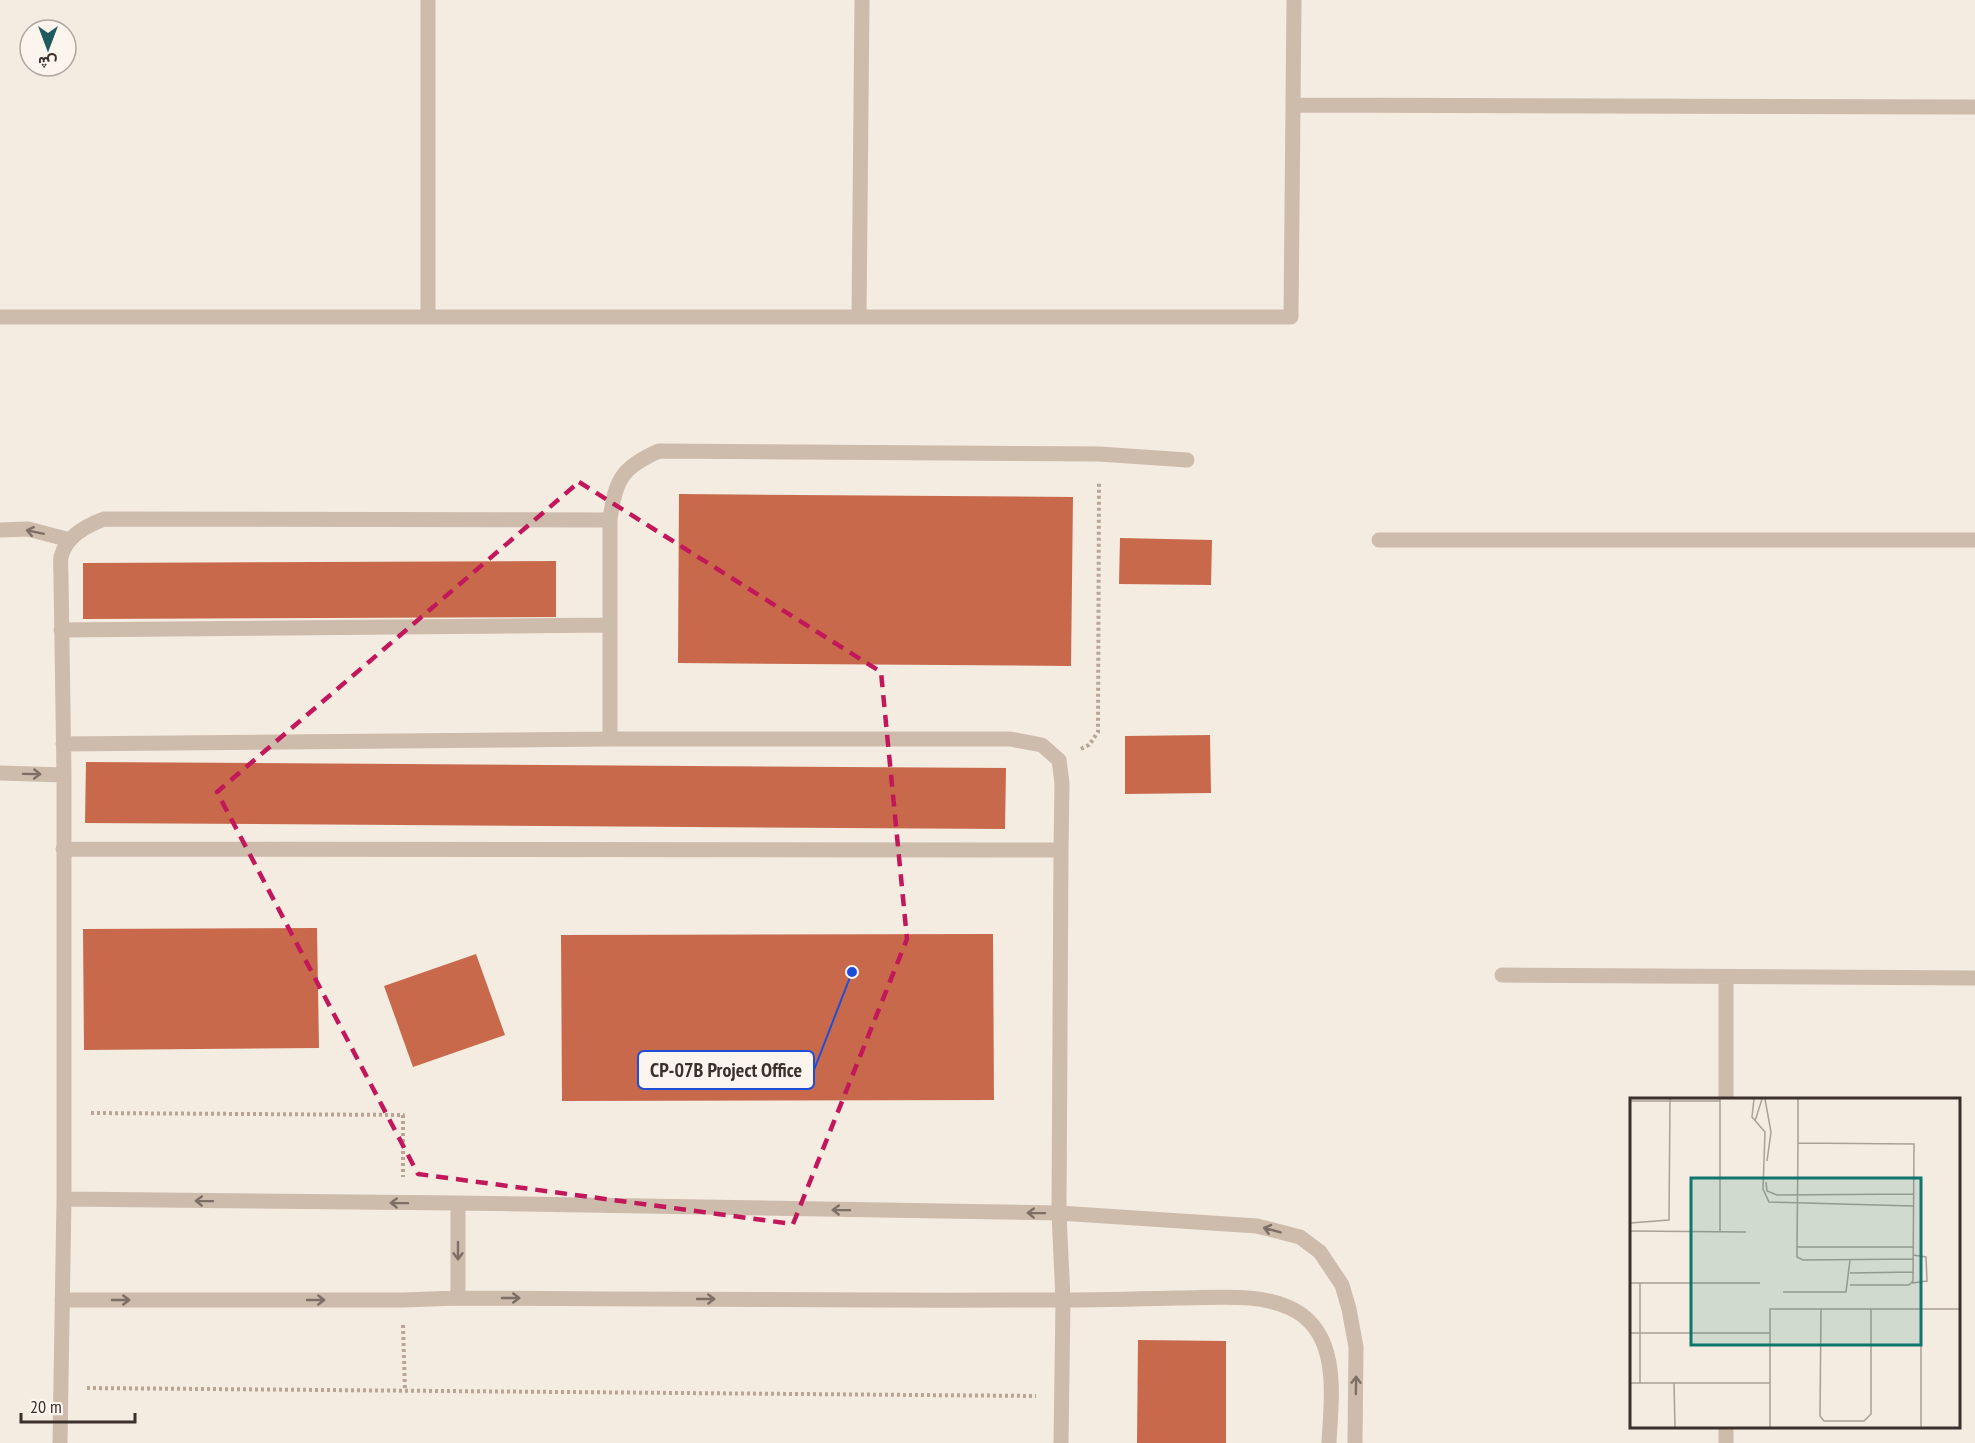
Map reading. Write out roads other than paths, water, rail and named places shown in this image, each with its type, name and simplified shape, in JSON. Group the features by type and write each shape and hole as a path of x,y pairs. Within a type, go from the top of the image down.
{"street":[{"path":"428,0 428,317"},
{"path":"859,317 862,0"},
{"path":"0,317 1291,317 1294,0"},
{"path":"1293,105 1975,107"},
{"path":"610,739 610,520 613,494 626,471 640,459 659,451 1099,454 1187,460"},
{"path":"60,1443 64,1199 64,775 61,557 70,540 86,526 104,519 610,520"},
{"path":"0,530 27,529 70,540"},
{"path":"1378,540 1975,540"},
{"path":"61,630 610,626"},
{"path":"63,744 610,739 1010,739 1042,745 1059,760 1062,783 1059,1213 1063,1300 1061,1443"},
{"path":"0,773 64,775"},
{"path":"63,849 1061,850"},
{"path":"1502,975 1975,978"},
{"path":"1726,977 1726,1098"},
{"path":"64,1199 1059,1213 1257,1226 1300,1237 1320,1252 1342,1285 1356,1347 1355,1443"},
{"path":"458,1203 458,1298"},
{"path":"62,1300 1234,1298 1271,1301 1298,1312 1317,1330 1327,1353 1331,1382 1329,1443"}],"place":[{"name":"CP-07B Project Office","path":"852,972"}]}
